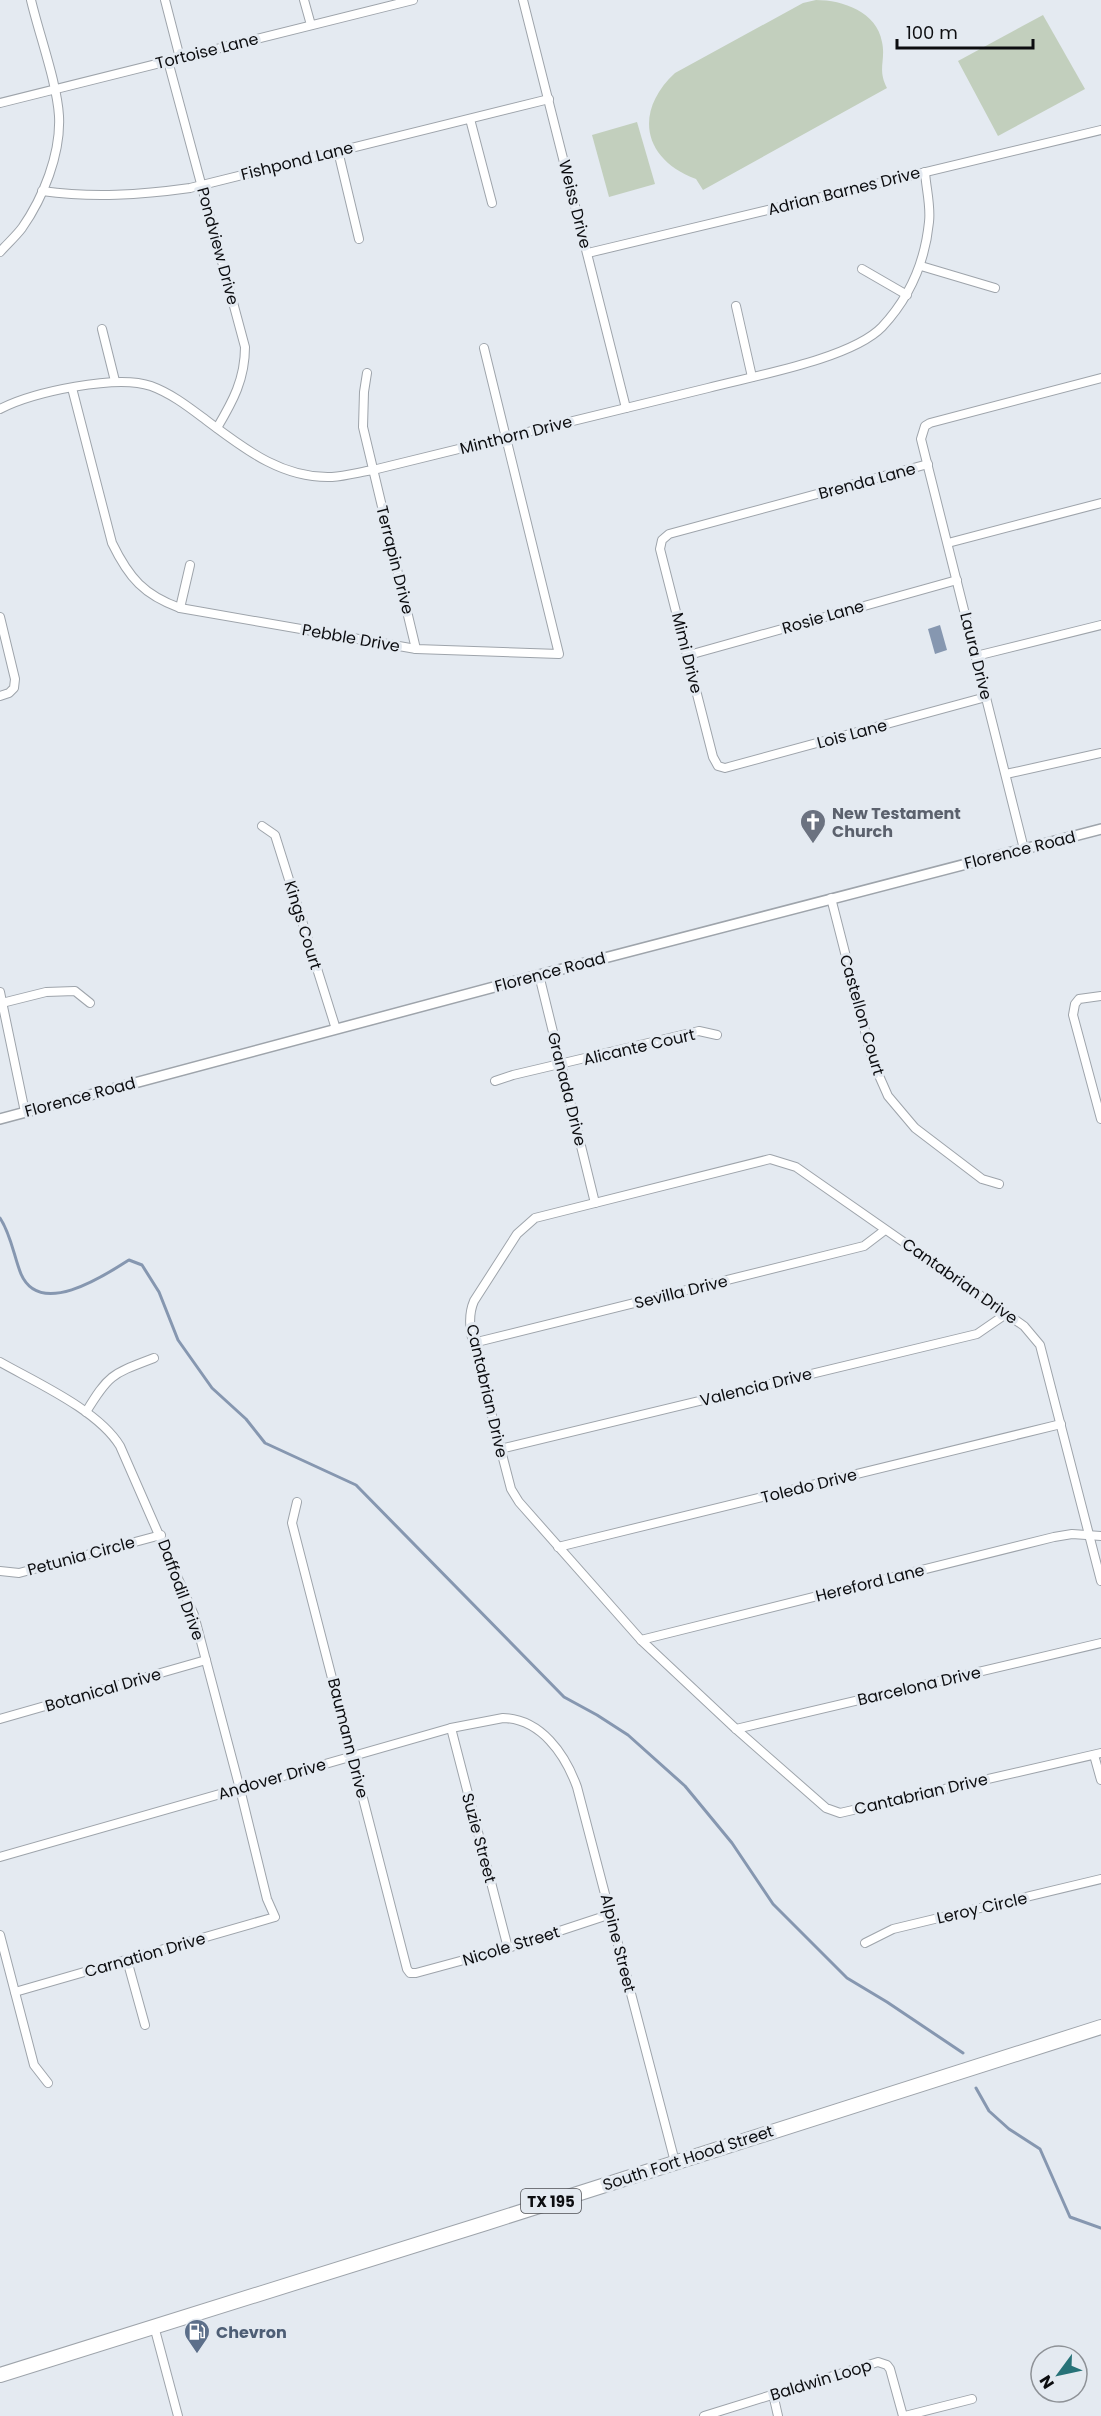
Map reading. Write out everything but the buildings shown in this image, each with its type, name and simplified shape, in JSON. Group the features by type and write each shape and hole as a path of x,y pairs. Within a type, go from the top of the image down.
{"highway":[{"name":"South Fort Hood Street","path":"0,2375 675,2163 1101,2026"}],"street":[{"path":"0,252 21,228 42,191 58,142 59,115 31,0"},
{"path":"165,0 180,58"},
{"path":"304,0 311,25"},
{"name":"Tortoise Lane","path":"0,103 413,0"},
{"name":"Weiss Drive","path":"523,0 626,408"},
{"name":"Pondview Drive","path":"168,61 245,347 245,363 241,382 217,428"},
{"name":"Fishpond Lane","path":"42,191 76,196 106,196 141,194 202,185 549,99"},
{"path":"470,119 492,203"},
{"name":"Adrian Barnes Drive","path":"588,253 925,172 1100,133"},
{"path":"338,151 359,239"},
{"name":"Minthorn Drive","path":"0,409 12,403 72,388 115,381 135,382 163,391 254,455 273,465 295,472 333,477 373,470 752,376 844,351 881,328 907,295 921,266 930,220 925,172"},
{"path":"921,266 995,288"},
{"path":"862,269 907,295"},
{"path":"736,306 752,376"},
{"path":"102,329 115,381"},
{"path":"484,348 506,437"},
{"name":"Terrapin Drive","path":"368,373 364,392 363,428 416,649"},
{"name":"Brenda Lane","path":"662,540 669,534 928,464 921,439 925,426 930,423 1101,378"},
{"name":"Pebble Drive","path":"72,388 112,543 123,566 141,587 158,600 180,608 416,649 559,654 506,437"},
{"name":"Laura Drive","path":"928,464 1024,849"},
{"path":"948,543 1101,503"},
{"name":"Mimi Drive","path":"662,540 660,549 689,655 713,757 718,766"},
{"path":"180,608 190,565"},
{"name":"Rosie Lane","path":"689,655 957,579"},
{"path":"0,617 15,679 14,688 9,693 0,696"},
{"path":"976,656 1101,625"},
{"name":"Lois Lane","path":"718,766 725,768 986,697"},
{"path":"1006,774 1101,753"},
{"name":"Kings Court","path":"262,826 275,835 336,1029"},
{"name":"Florence Road","path":"0,1119 831,898 1101,829"},
{"name":"Castellon Court","path":"831,898 873,1062 888,1096 915,1128 981,1179 999,1184"},
{"name":"Granada Drive","path":"539,975 595,1203"},
{"path":"0,992 25,1112"},
{"path":"2,1003 46,992 75,992 90,1003"},
{"path":"1101,996 1079,999 1075,1004 1073,1015 1099,1101 1101,1119"},
{"name":"Alicante Court","path":"495,1081 699,1031 717,1035"},
{"name":"Cantabrian Drive","path":"1098,1754 840,1813 826,1808 736,1729 641,1640 519,1502 512,1489 500,1449 472,1343 470,1309 524,1225 535,1218 770,1159 796,1167 1024,1326 1040,1345 1101,1581"},
{"name":"Sevilla Drive","path":"472,1343 864,1246 885,1230"},
{"name":"Valencia Drive","path":"500,1449 977,1334 1006,1314"},
{"path":"86,1412 102,1384 111,1377 154,1358"},
{"name":"Daffodil Drive","path":"0,1362 86,1412 106,1427 120,1446 161,1535 194,1615 267,1899 274,1917"},
{"name":"Toledo Drive","path":"558,1547 1061,1424"},
{"name":"Baumann Drive","path":"297,1502 292,1523 407,1969 410,1973"},
{"name":"Hereford Lane","path":"641,1640 1054,1537 1072,1534 1101,1536"},
{"name":"Petunia Circle","path":"0,1571 19,1573 161,1535"},
{"name":"Barcelona Drive","path":"736,1729 1101,1643"},
{"name":"Botanical Drive","path":"0,1719 206,1660"},
{"name":"Andover Drive","path":"0,1857 488,1719 510,1718 542,1734"},
{"name":"Suzie Street","path":"451,1728 508,1948"},
{"name":"Alpine Street","path":"542,1734 557,1747 570,1768 577,1787 675,2163"},
{"path":"1098,1754 1101,1780"},
{"name":"Leroy Circle","path":"865,1943 892,1929 1101,1879"},
{"name":"Nicole Street","path":"410,1973 508,1948 611,1914"},
{"name":"Carnation Drive","path":"15,1992 274,1917"},
{"path":"0,1935 34,2066 48,2083"},
{"path":"127,1960 145,2025"},
{"path":"154,2326 178,2416"},
{"name":"Baldwin Loop","path":"704,2416 883,2363 887,2365 892,2374 904,2416"},
{"path":"772,2394 778,2416"},
{"path":"904,2416 972,2399"}],"green space":[{"path":"816,0 847,5 873,23 882,42 882,70 887,88 703,190 696,179 678,170 664,159 655,147 650,133 649,118 653,103 675,73 803,3"},
{"path":"1043,15 1085,89 998,136 958,61"},
{"path":"637,122 655,184 609,197 592,135"}],"water":[{"path":"940,625 947,650 935,654 928,629"}],"waterway":[{"path":"0,1218 10,1238 21,1274 30,1287 42,1293 73,1290 129,1260 142,1265 159,1292 178,1340 212,1388 246,1419 265,1443 356,1485 564,1697 628,1735 685,1786 732,1843 773,1904 847,1978 963,2053"},
{"path":"976,2088 989,2111 1009,2129 1040,2149 1070,2217 1101,2228"}],"place":[{"name":"New Testament Church","path":"813,845"},
{"name":"Chevron","path":"197,2355"}]}
